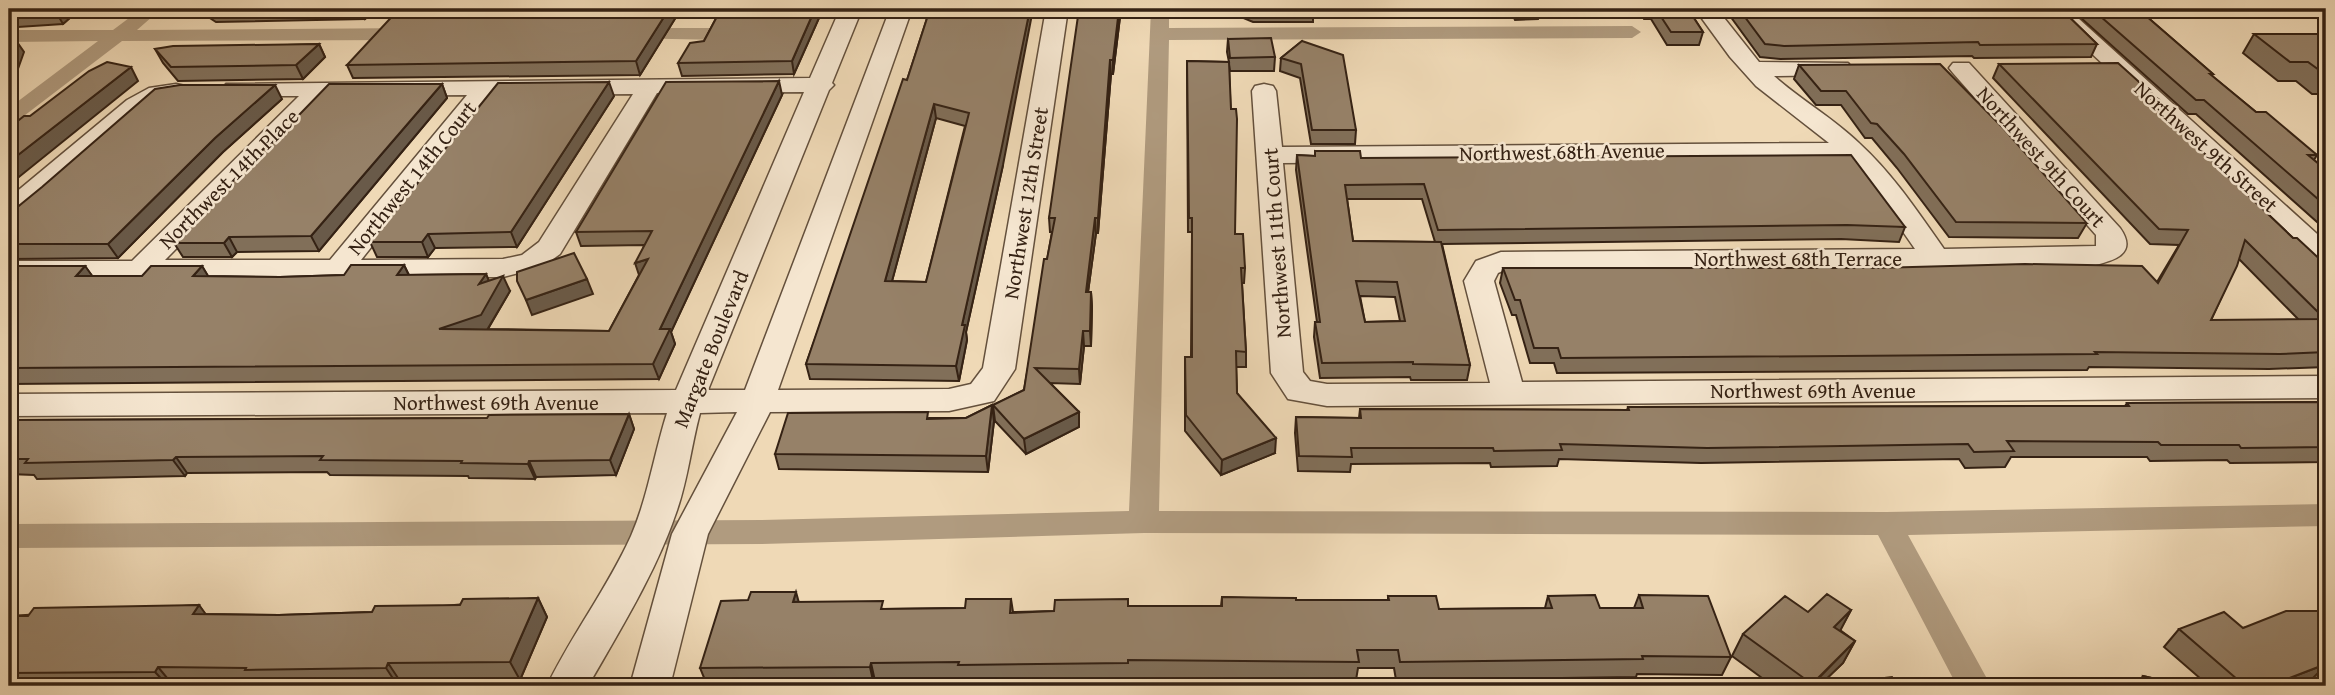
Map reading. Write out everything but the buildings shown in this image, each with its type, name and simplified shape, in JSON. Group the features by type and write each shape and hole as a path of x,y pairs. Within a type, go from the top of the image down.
{"street":[{"name":"Margate Boulevard","path":"567,686 641,552 658,512 677,430 687,402 822,85 851,9"},
{"path":"650,686 658,664 683,554 700,513 748,426 759,400 901,9"},
{"name":"Northwest 12th Street","path":"982,393 999,369 1057,9"},
{"path":"1706,9 1735,51 1753,69 1776,91 1853,151 1885,188 1936,259"},
{"name":"Northwest 9th Street","path":"2055,9 2326,257"},
{"path":"2079,67 2118,67"},
{"path":"1753,69 1864,68"},
{"path":"1933,68 1987,68"},
{"name":"Northwest 9th Court","path":"1961,68 2110,233 2111,251"},
{"path":"9,212 136,105 158,93 207,89 822,85"},
{"path":"9,270 503,268 532,261 550,248 649,87"},
{"name":"Northwest 14th Court","path":"339,268 485,88"},
{"name":"Northwest 14th Place","path":"139,270 320,89"},
{"name":"Northwest 11th Court","path":"1265,91 1287,373 1300,391"},
{"name":"Northwest 68th Avenue","path":"1270,155 1853,151"},
{"name":"Northwest 68th Terrace","path":"1509,393 1479,281 1486,267 1501,261 2091,257 2111,251"},
{"name":"Northwest 69th Avenue","path":"1300,391 1327,395 2326,387"},
{"name":"Northwest 69th Avenue","path":"9,405 949,400 982,393"}],"shaded area":[{"path":"2130,9 2211,9 2220,16 2139,17"}],"waterway":[{"path":"117,35 152,9"},
{"path":"1159,34 1160,9"},
{"path":"1159,34 1632,32"},
{"path":"117,35 412,34"},
{"path":"629,34 722,34"},
{"path":"1144,522 1159,34"},
{"path":"9,36 117,35"},
{"path":"9,118 117,35"},
{"path":"1887,524 2326,515"},
{"path":"9,536 762,532 1144,522"},
{"path":"1144,522 1887,524"},
{"path":"1887,524 1974,686"}]}
